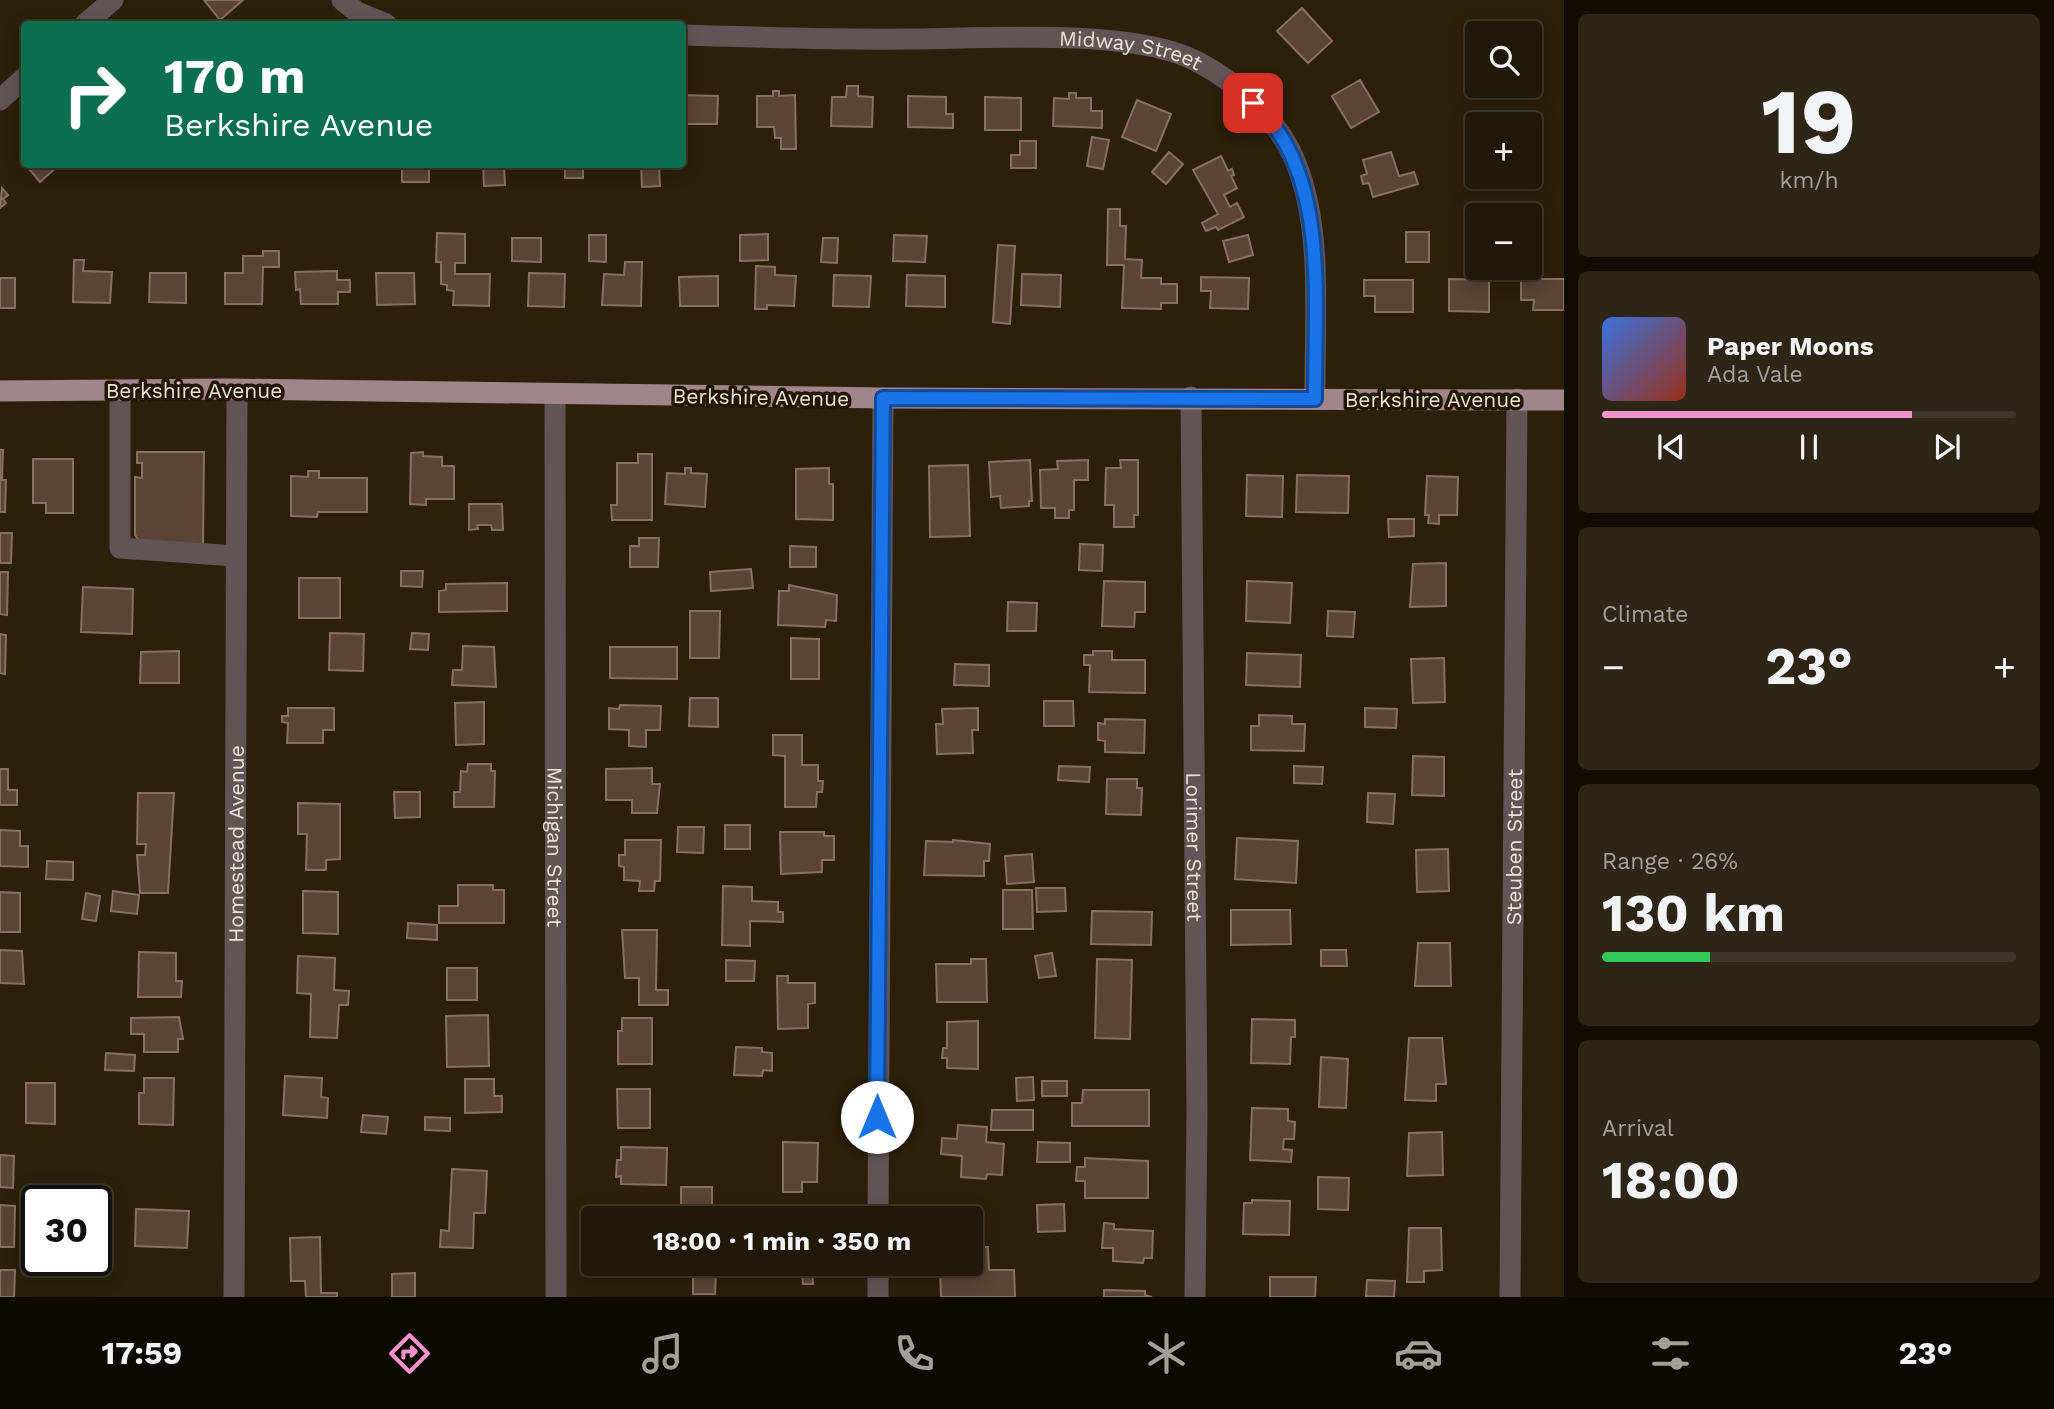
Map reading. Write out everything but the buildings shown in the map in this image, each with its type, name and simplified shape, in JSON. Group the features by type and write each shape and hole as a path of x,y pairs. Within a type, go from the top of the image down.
{"main road":[{"name":"Berkshire Avenue","path":"0,391 237,389 883,398 1564,400"}],"street":[{"path":"88,21 113,0"},
{"path":"342,0 357,12 379,21"},
{"name":"Midway Street","path":"686,35 840,40 1067,39 1149,46 1197,61 1268,116 1296,162 1313,236 1315,399"},
{"path":"0,100 21,81"},
{"name":"Homestead Avenue","path":"234,1297 237,389"},
{"path":"120,390 120,548 236,556"},
{"name":"Michigan Street","path":"555,395 556,1297"},
{"name":"Lorimer Street","path":"1191,397 1198,1111 1195,1297"},
{"path":"878,1206 883,398"},
{"name":"Steuben Street","path":"1510,1297 1517,399"},
{"path":"878,1276 878,1297"}],"route":[{"path":"877,1117 883,398 1315,399 1313,236 1296,162 1268,116 1253,103"}]}
